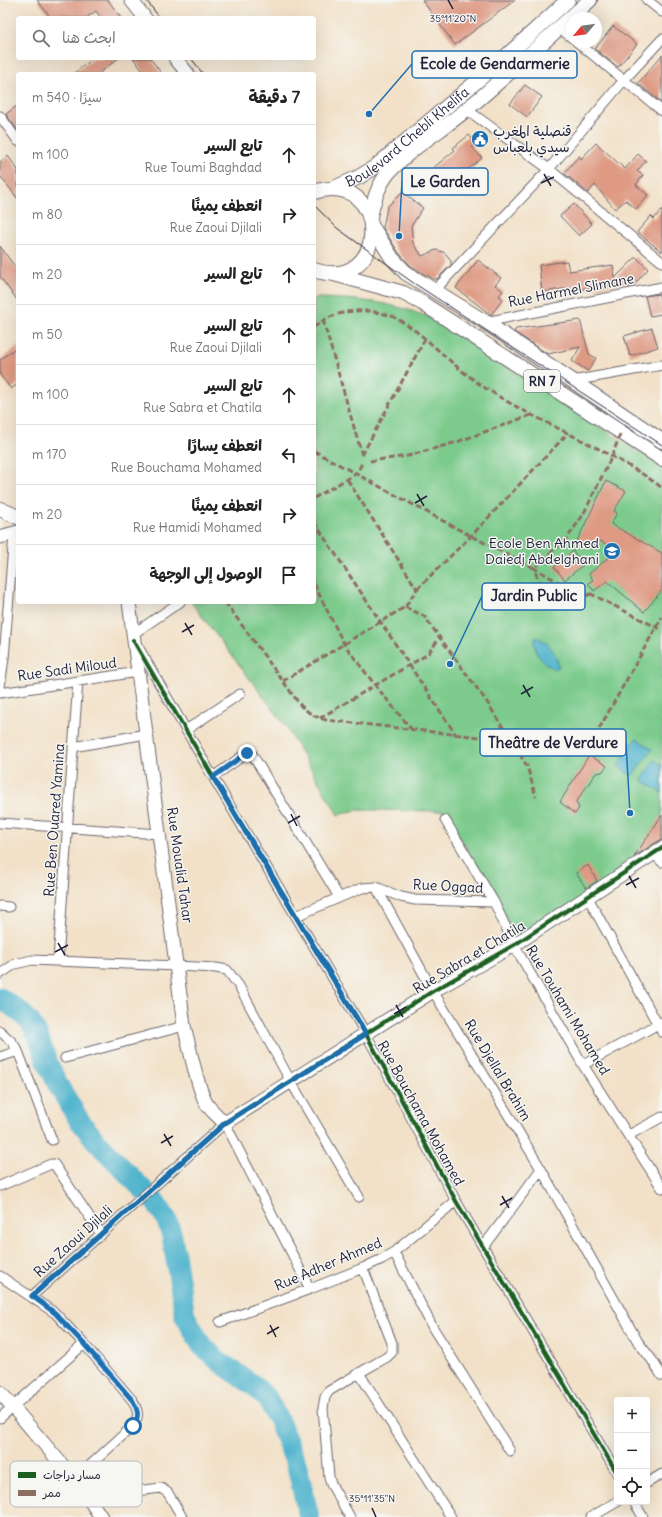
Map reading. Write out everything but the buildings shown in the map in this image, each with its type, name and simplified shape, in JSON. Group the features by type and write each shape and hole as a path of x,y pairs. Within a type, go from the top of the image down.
{"main road":[{"name":"Boulevard Chebli Khelifa","path":"332,189 375,168 502,60 568,0"},
{"path":"322,274 344,272 360,262 366,255 371,243 371,222 374,196 389,172 400,161 466,109 590,0"},
{"path":"316,191 323,189 332,189 342,190 351,194 366,208 371,222"},
{"name":"RN 7","path":"371,222 397,265 406,273 430,286 485,322 662,441"},
{"name":"RN 7","path":"322,274 403,293 422,303 662,459"},
{"path":"0,509 16,516"}],"street":[{"path":"131,0 143,16"},
{"path":"647,0 662,12"},
{"path":"559,28 566,33"},
{"path":"430,286 549,170 624,80 662,39"},
{"path":"584,48 662,111"},
{"path":"177,60 186,72"},
{"path":"466,109 549,170 662,262"},
{"path":"0,116 16,138"},
{"name":"Rue Harmel Slimane","path":"485,322 662,287"},
{"path":"572,381 662,365"},
{"path":"0,537 16,533 0,687"},
{"name":"Rue Moualid Tahar","path":"129,604 184,1026 204,1098 214,1112 225,1123"},
{"path":"133,637 177,604"},
{"name":"Rue Bouchama Mohamed","path":"133,637 213,777 366,1034 456,1201 615,1469"},
{"name":"Rue Sadi Miloud","path":"0,693 138,672"},
{"name":"Rue Ben Ouared Yamina","path":"58,960 78,681"},
{"path":"186,730 240,694"},
{"path":"73,747 146,734"},
{"path":"213,777 244,755 250,753 252,754 339,897"},
{"name":"Rue Touhami Mohamed","path":"445,820 494,902 514,945 583,1065 662,1188"},
{"path":"0,822 159,834"},
{"name":"Rue Sabra et Chatila","path":"225,1123 433,991 514,945 587,896 659,854"},
{"path":"296,916 362,888 376,887"},
{"name":"Rue Oggad","path":"376,887 402,897 415,900 494,902"},
{"name":"Rue Djellal Brahim","path":"376,887 433,991 542,1169 638,1342 662,1376"},
{"path":"583,1065 660,1026 587,896"},
{"path":"0,974 15,964 26,961 58,960 216,968 228,970 239,986 291,1082 359,1197"},
{"path":"64,1058 184,1026"},
{"path":"0,1031 12,1042 18,1051 52,1140"},
{"path":"0,1057 18,1051"},
{"path":"629,1135 662,1117"},
{"path":"225,1123 310,1289"},
{"name":"Rue Zaoui Djilali","path":"32,1296 225,1123"},
{"path":"0,1186 54,1164 101,1234"},
{"path":"483,1247 542,1169"},
{"name":"Rue Adher Ahmed","path":"220,1322 363,1268 394,1252 456,1201"},
{"path":"394,1252 433,1328 510,1451"},
{"path":"350,1517 331,1484 329,1477 323,1408 325,1397 329,1391 387,1358 392,1352 392,1343 363,1268"},
{"path":"0,1276 32,1296 55,1313 133,1401 138,1412 138,1419 133,1426 95,1461"},
{"path":"0,1418 84,1344"},
{"path":"359,1373 451,1517"},
{"path":"0,1392 60,1461"},
{"path":"650,1482 662,1474"},
{"path":"142,1490 161,1488 168,1493 182,1517"},
{"path":"591,1517 614,1504"},
{"path":"636,1505 643,1517"}],"green space":[{"path":"316,299 349,299 376,302 403,308 431,318 662,467 662,850 521,937 515,934 445,811 356,810 338,815 285,725 193,604 316,604"}],"water":[{"path":"536,637 549,645 556,657 559,667 554,669 546,664 539,656 536,652 534,642"},
{"path":"636,738 652,749 632,776 618,766"},
{"path":"654,760 662,765 662,793 642,780"}],"waterway":[{"path":"0,998 19,1011 30,1022 38,1036 47,1062 58,1085 79,1120 96,1141 156,1203 166,1218 172,1236 185,1316 202,1346 221,1363 255,1386 268,1400 278,1419 297,1466 309,1517"}],"tram line":[{"path":"146,0 158,16"},
{"path":"192,60 202,72"},
{"path":"316,207 337,228 412,282 662,445"}],"marked path":[{"path":"316,326 331,317 359,311 368,311 397,318 426,339 461,370 496,395 608,454 643,474 662,488"},
{"path":"323,320 362,455"},
{"path":"362,455 425,339"},
{"path":"370,461 408,456 457,442 531,415"},
{"path":"316,452 471,536 534,568 568,537 583,515 612,456 621,432"},
{"path":"417,589 471,536 568,433"},
{"path":"316,497 357,473 362,463"},
{"path":"283,681 405,607 417,589 347,479"},
{"path":"316,525 456,735"},
{"path":"591,594 574,599 553,596 538,579 534,568 560,583 591,594 662,630"},
{"path":"316,588 344,644 412,730"},
{"path":"226,604 301,706 312,715 326,720 506,740 565,749 578,748 586,744 595,736 662,617"},
{"path":"405,607 424,616 487,702 527,766 536,797"},
{"path":"320,718 428,654 440,637"}],"cycle path":[{"path":"133,640 366,1034 456,1201 615,1469"},
{"path":"32,1296 225,1123 433,991 514,945 662,848"}],"place":[{"name":"Ecole de Gendarmerie","path":"369,114"},
{"name":"قنصلية المغرب سيدي بلعباس","path":"480,139"},
{"name":"Le Garden","path":"399,236"},
{"name":"Ecole Ben Ahmed Daiedj Abdelghani","path":"612,551"},
{"name":"Jardin Public","path":"450,664"},
{"name":"Theâtre de Verdure","path":"630,813"}],"route":[{"path":"133,1426 138,1419 138,1412 133,1401 55,1313 32,1296 225,1123 366,1034 213,777 247,753"}]}
